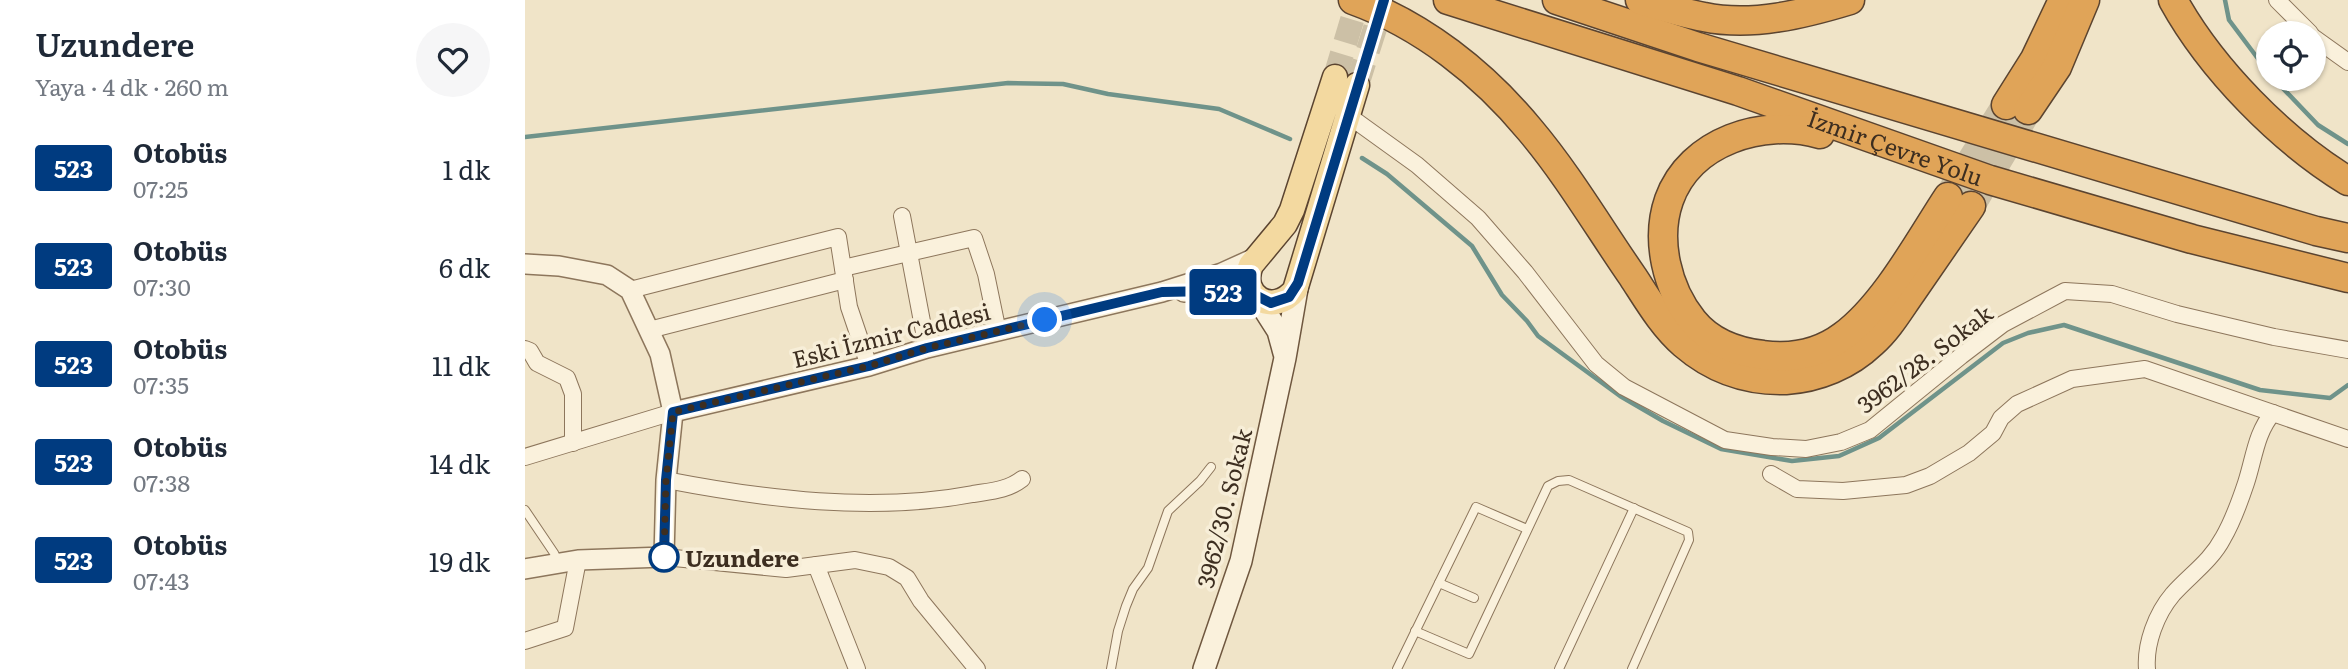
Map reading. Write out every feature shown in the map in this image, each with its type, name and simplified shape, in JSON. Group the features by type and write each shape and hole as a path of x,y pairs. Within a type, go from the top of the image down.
{"highway":[{"path":"1353,0 1389,15 1447,50 1498,95 1530,129 1675,335 1699,355 1735,374 1774,380 1812,376 1856,356 1872,343 1894,317 1959,201 1866,315 1843,336 1825,348 1806,354 1787,357 1749,353 1719,342 1694,322 1672,285 1664,237 1670,198 1680,180 1700,156 1739,136 1772,129 1801,129 1990,180"},
{"name":"İzmir Çevre Yolu","path":"1448,0 1738,91 1990,180 2192,239 2348,278"},
{"name":"İzmir Çevre Yolu","path":"1557,0 1698,47 2348,239"},
{"path":"1640,0 1706,18 1755,20 1805,13 1850,0"},
{"path":"2063,0 2035,59 2017,107 2057,67 2085,0"},
{"path":"2173,0 2210,54 2246,98 2287,138 2348,181"}],"main road":[{"path":"1255,295 1265,302 1277,302 1289,297 1298,283 1349,116 1346,81 1285,224 1255,258 1248,272 1247,280 1255,295 1278,331 1285,358"},
{"path":"1255,258 1267,252 1287,256 1296,267 1298,283"},
{"name":"3962/30. Sokak","path":"1204,669 1241,561 1285,358 1298,283"}],"street":[{"path":"2277,0 2298,21"},
{"path":"2326,46 2348,62"},
{"name":"3962/28. Sokak","path":"1349,116 1417,166 1478,218 1525,272 1596,364 1625,387 1725,440 1805,449 1841,442 1870,430 2003,324 2065,291 2112,294 2176,314 2274,337 2348,350"},
{"path":"902,216 927,348"},
{"path":"630,290 838,237 849,307 869,366"},
{"path":"649,330 910,253 974,238 986,274 998,332"},
{"name":"Eski İzmir Caddesi","path":"673,412 1162,292 1222,273 1255,258"},
{"path":"525,264 559,266 607,275 630,290 649,330 660,354 673,412 666,480 664,557"},
{"name":"Eski İzmir Caddesi","path":"1162,292 1212,291 1255,295"},
{"path":"525,349 530,351 537,363 567,378 573,394 573,443"},
{"path":"1771,474 1797,489 1843,491 1906,485 1930,476 1969,453 1993,433 2001,418 2017,404 2072,379 2145,369 2348,439"},
{"path":"525,457 673,412"},
{"path":"2147,669 2147,645 2161,615 2171,596 2207,562 2223,539 2247,481 2261,430 2273,413"},
{"path":"666,480 732,493 893,504 932,502 1012,487 1022,478"},
{"path":"525,569 568,562 664,557 786,569 855,560 890,567 907,578 921,601 977,669"},
{"path":"525,641 565,628 568,562"},
{"path":"815,565 857,669"}],"lane":[{"path":"1111,669 1126,606 1133,589 1148,568 1168,511 1211,467"},
{"path":"1415,631 1469,654 1548,486 1558,481 1577,482 1688,532 1689,540 1632,669"},
{"path":"1397,669 1476,507 1527,529"},
{"path":"1559,669 1633,508"},
{"path":"525,510 554,553 568,562"},
{"path":"1439,583 1474,598"}],"waterway":[{"path":"2225,0 2229,20 2256,56"},
{"path":"525,137 1008,83 1063,84 1108,94 1219,109 1290,139"},
{"path":"2285,91 2318,125 2348,144"},
{"path":"1362,158 1387,174 1472,246 1502,295 1538,336 1620,396 1663,421 1721,449 1792,461 1839,456 1879,438 2003,343 2028,333 2064,325 2260,390 2330,398 2348,385"}],"tunnel":[{"path":"1335,77 1358,0"},
{"path":"1357,85 1384,0"},
{"path":"1948,197 2006,105"},
{"path":"1971,206 2028,110"}],"bus line":[{"name":"523","path":"664,557 666,480 673,412 1162,292 1212,291 1255,295 1271,303 1289,297 1298,283 1384,0"}],"place":[{"name":"Uzundere","path":"664,557"}],"route":[{"path":"664,557 666,480 673,412 869,366 927,348 1045,320"}]}
